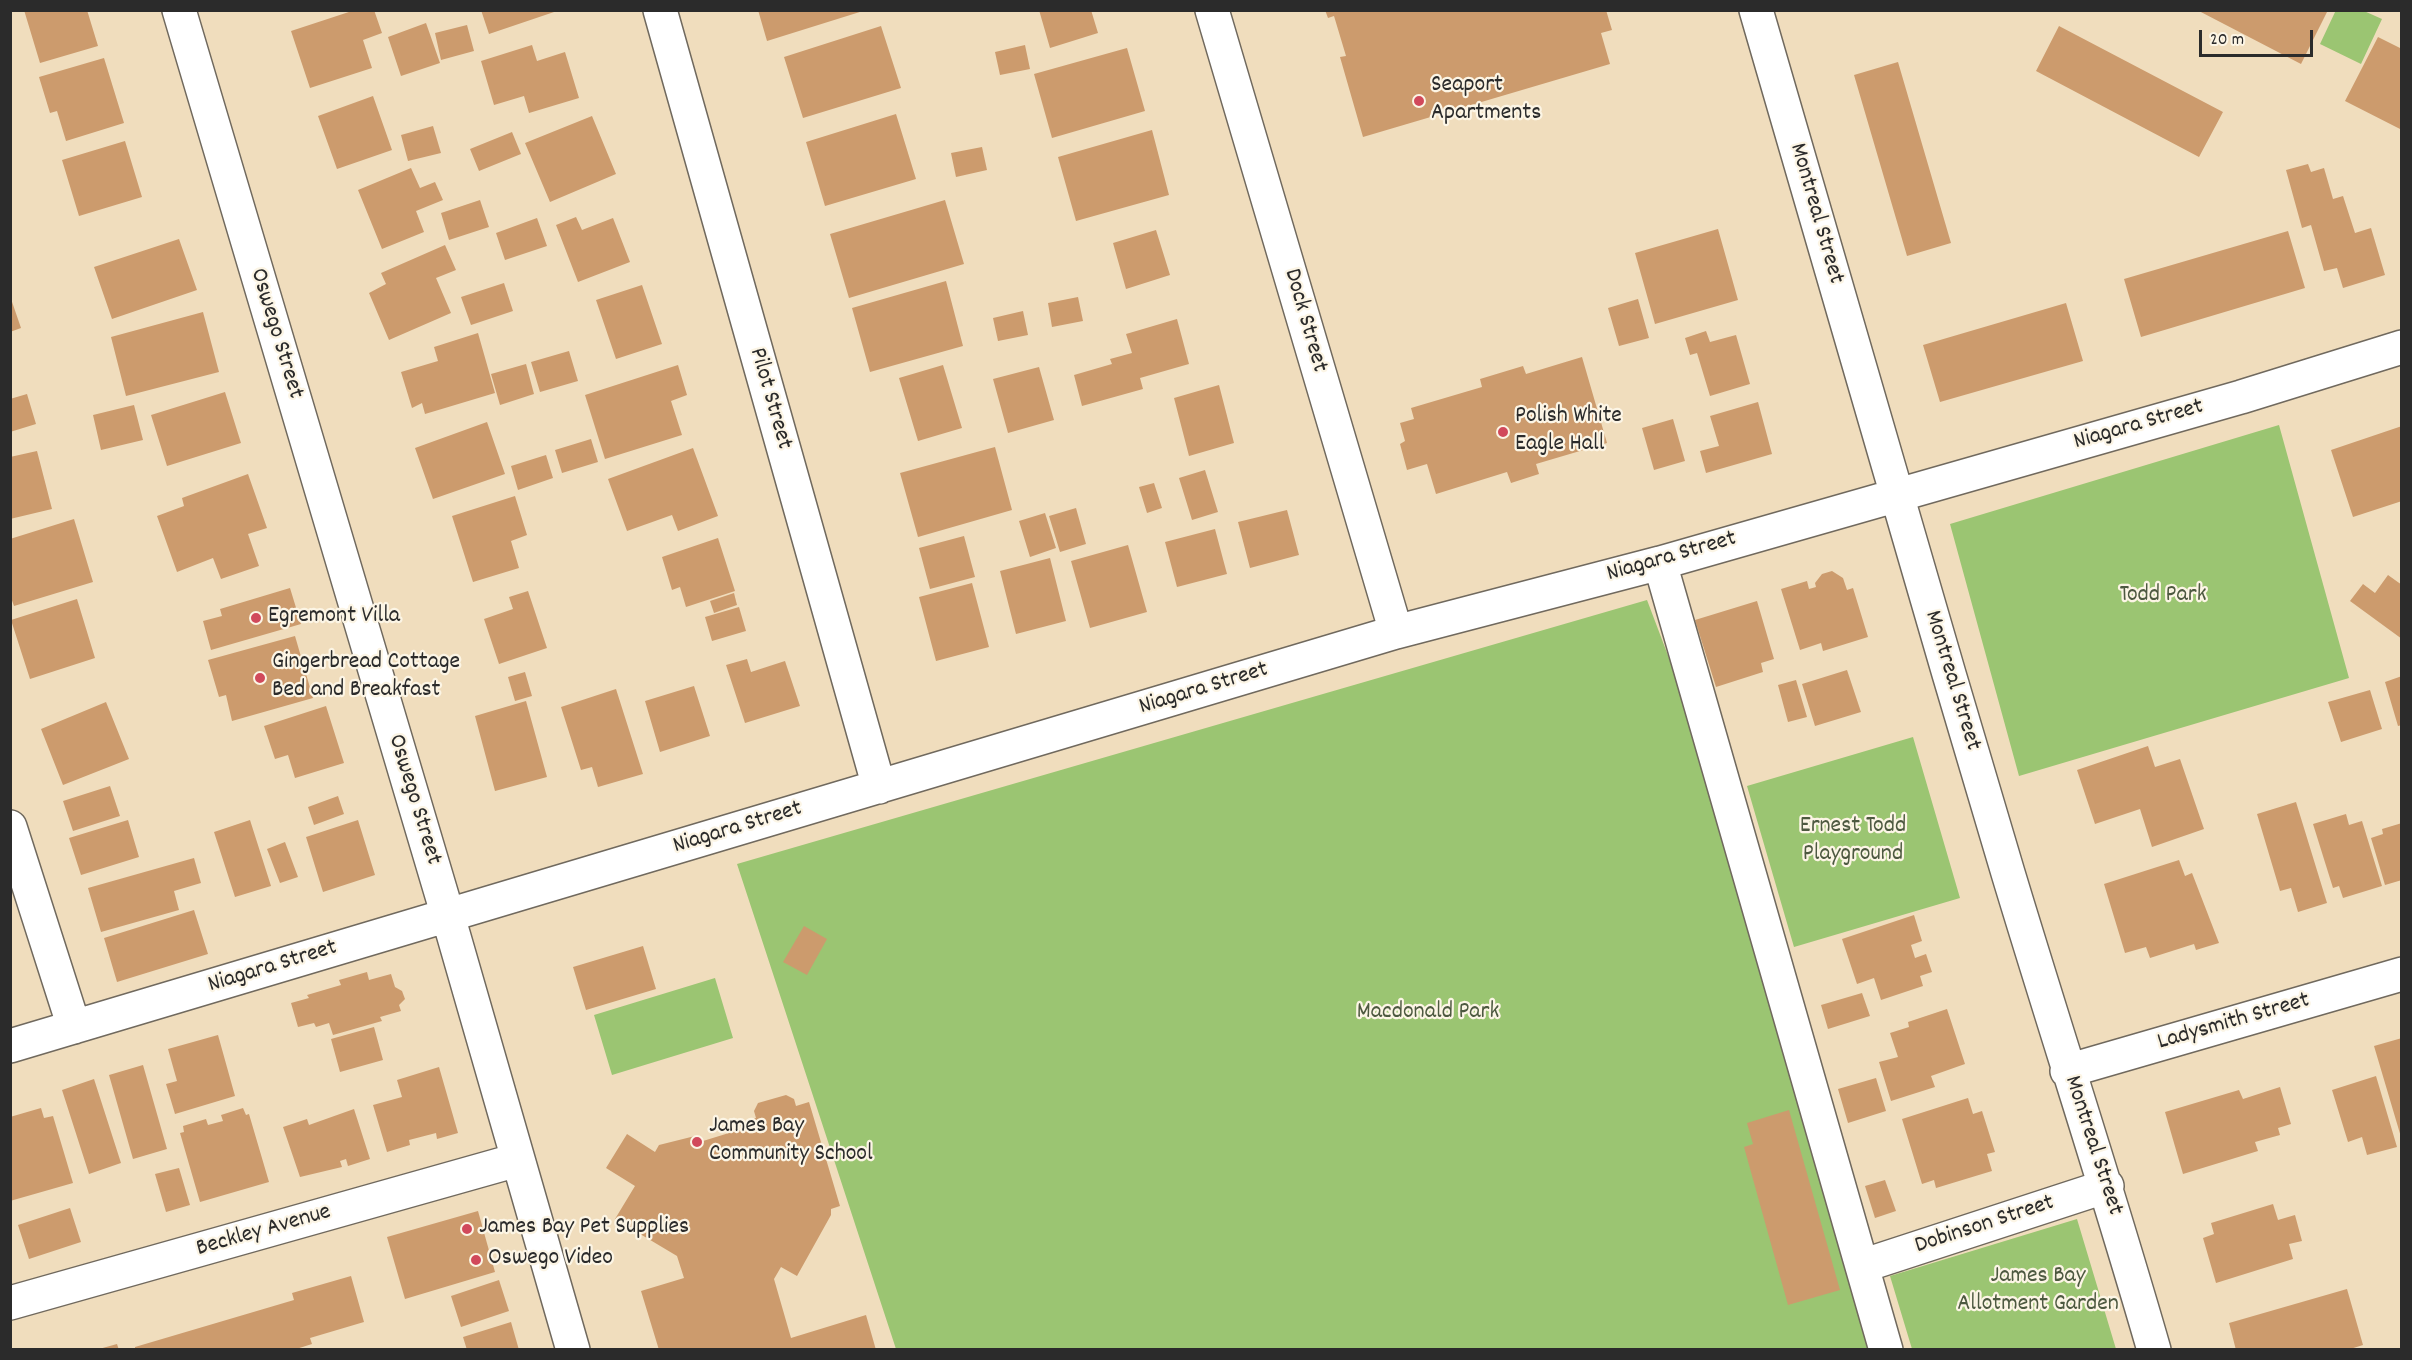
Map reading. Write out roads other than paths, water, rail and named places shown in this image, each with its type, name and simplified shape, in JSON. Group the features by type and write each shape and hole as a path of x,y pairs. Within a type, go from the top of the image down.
{"street":[{"name":"Oswego Street","path":"179,10 573,1350"},
{"name":"Pilot Street","path":"660,10 879,787"},
{"name":"Dock Street","path":"1212,10 1396,632"},
{"name":"Montreal Street","path":"1756,10 1895,495 2067,1071 2107,1186 2154,1350"},
{"name":"Niagara Street","path":"10,1046 1396,632 1660,563 2241,397 2402,347"},
{"path":"1660,563 1886,1350"},
{"path":"10,827 74,1028"},
{"name":"Ladysmith Street","path":"2067,1071 2402,974"},
{"name":"Beckley Avenue","path":"10,1303 518,1160"},
{"name":"Dobinson Street","path":"1862,1266 2107,1186"}],"place":[{"name":"Seaport Apartments","path":"1419,101"},
{"name":"Polish White Eagle Hall","path":"1503,432"},
{"name":"Egremont Villa","path":"256,618"},
{"name":"Gingerbread Cottage Bed and Breakfast","path":"260,678"},
{"name":"James Bay Community School","path":"697,1142"},
{"name":"James Bay Pet Supplies","path":"467,1229"},
{"name":"Oswego Video","path":"476,1260"}],"park label":[{"name":"Todd Park","path":"2163,597"},
{"name":"Ernest Todd Playground","path":"1853,842"},
{"name":"Macdonald Park","path":"1428,1014"},
{"name":"James Bay Allotment Garden","path":"2038,1292"}]}
